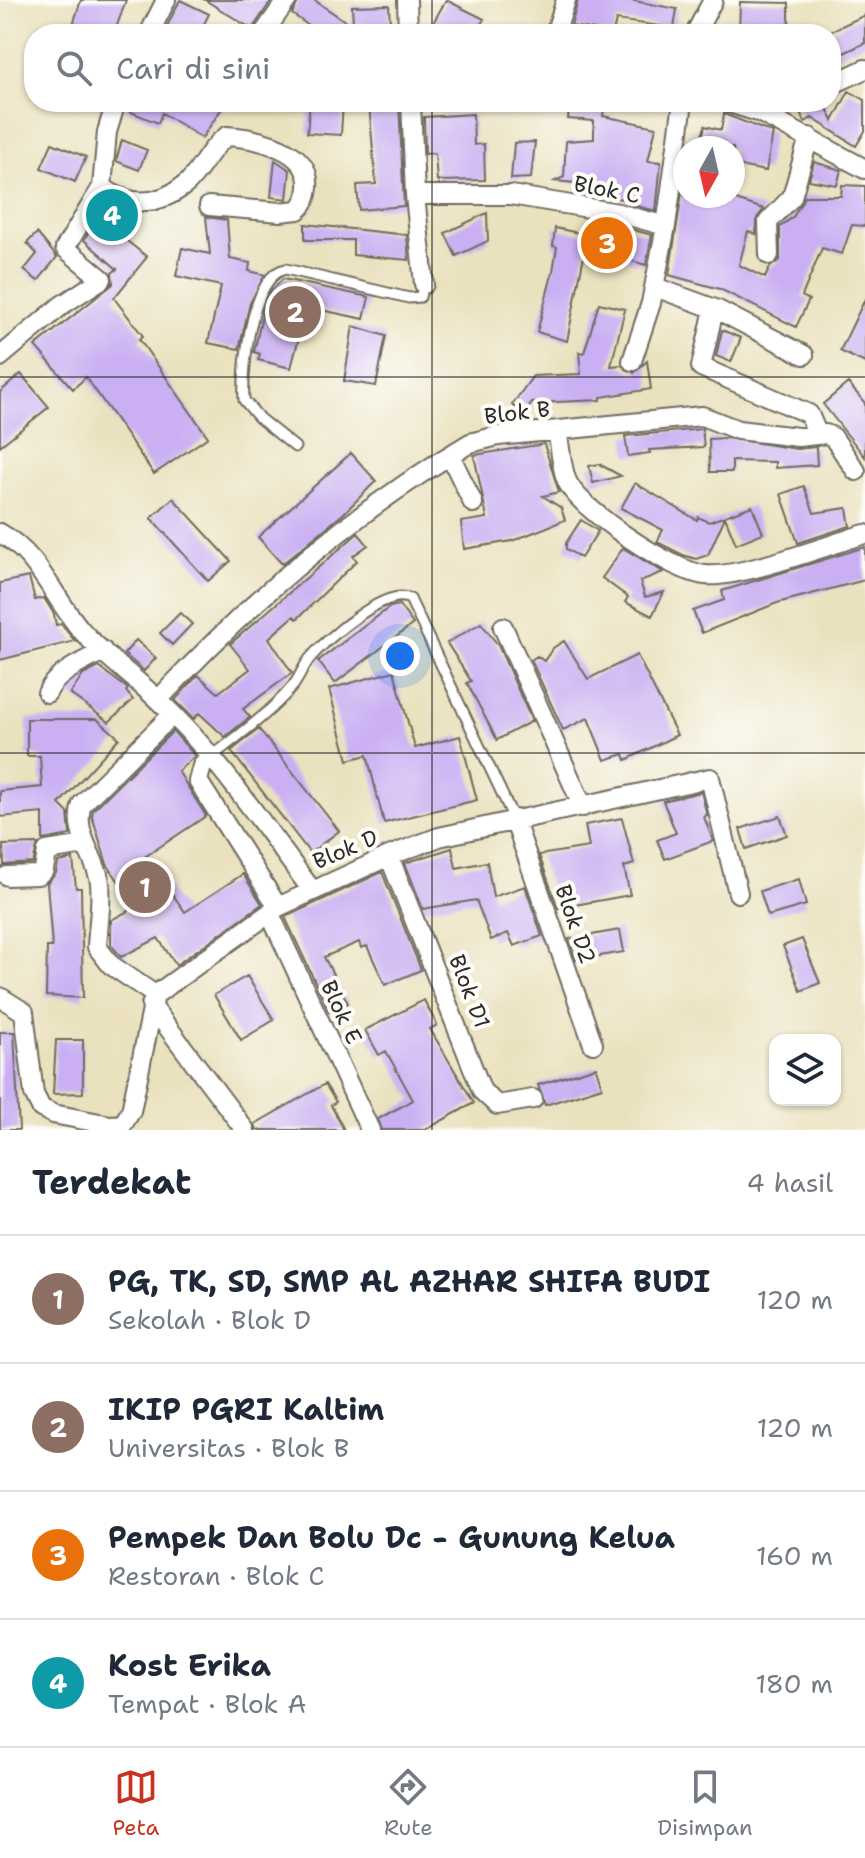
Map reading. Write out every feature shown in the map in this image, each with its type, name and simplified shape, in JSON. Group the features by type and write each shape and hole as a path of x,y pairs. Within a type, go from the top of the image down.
{"street":[{"path":"154,24 166,0"},
{"path":"270,24 287,0"},
{"path":"407,0 408,24"},
{"path":"558,24 566,0"},
{"path":"700,24 713,0"},
{"path":"841,80 865,69"},
{"path":"0,357 62,305 102,279 65,248 102,187 107,132 113,112"},
{"path":"411,112 415,195 424,284"},
{"name":"Blok C","path":"415,195 511,195 618,213 666,226 682,112"},
{"path":"758,112 865,169"},
{"path":"102,187 114,196 140,204 156,200 185,185 217,143 227,136 282,149 298,159 306,171 309,185 305,201 298,210 280,212 209,206"},
{"path":"769,255 768,222 792,197 809,137"},
{"path":"632,361 655,287 666,226"},
{"path":"655,287 714,309 804,355"},
{"path":"714,309 701,367 809,414 817,433 833,437 856,471"},
{"name":"Blok B","path":"158,700 219,635 294,567 470,443 498,436 694,415 738,430 798,437 817,433"},
{"path":"557,432 567,483 593,514 680,567 704,575 731,573 865,534"},
{"path":"450,455 473,503"},
{"path":"0,533 15,541 50,580 80,628 158,700 211,757 311,889"},
{"path":"503,627 583,807"},
{"path":"47,693 60,676 103,651"},
{"path":"171,716 82,804 80,820 85,845 100,883 97,947 111,965 153,1000 245,1130"},
{"name":"Blok E","path":"211,757 202,766 198,781 274,910 370,1130"},
{"name":"Blok D","path":"153,1000 274,910 311,889 389,856 439,837 710,778 738,893"},
{"name":"Blok D2","path":"514,819 593,1044"},
{"path":"7,876 42,874 47,851 85,845"},
{"name":"Blok D1","path":"389,856 482,1091 497,1105 533,1099"},
{"path":"0,997 24,1012 34,1094 41,1108 53,1114 110,1125 123,1124 131,1111 153,1000"}],"lane":[{"path":"295,447 259,418 244,400 248,347 261,291 269,276 276,270 286,269 415,298 424,292 424,284"},
{"path":"211,757 293,686 310,657 356,617 395,597 404,596 410,599 514,819"}],"building":[{"path":"81,0 126,0 118,24 73,24"},
{"path":"180,0 209,14 204,24 168,24"},
{"path":"205,0 272,0 255,24 244,24"},
{"path":"299,0 314,0 349,24 306,24 292,14"},
{"path":"446,0 484,19 481,24 433,23"},
{"path":"578,0 629,0 677,9 675,24 616,20 615,24 572,24"},
{"path":"740,2 789,3 789,24 739,24"},
{"path":"389,5 390,24 353,23 352,6"},
{"path":"865,15 865,43 841,54 841,26"},
{"path":"849,91 865,100 865,131 856,146 812,118 805,122 800,112 829,112 833,121 841,112"},
{"path":"131,112 219,112 202,138 162,113 158,123"},
{"path":"309,112 342,112 341,135 307,133"},
{"path":"370,112 399,112 404,206 359,210 357,185 376,184"},
{"path":"569,112 604,112 603,116 656,127 648,161 661,162 656,211 629,204 630,200 595,195 596,185 555,181 564,177 566,141 594,139 594,121 568,119"},
{"path":"473,114 474,145 484,144 485,180 437,181 435,153 425,154 424,117"},
{"path":"724,114 773,133 766,171 745,167 745,136 702,136 705,126 721,130"},
{"path":"122,140 147,150 139,170 116,161"},
{"path":"535,142 531,178 511,179 514,143"},
{"path":"52,143 86,157 75,182 41,168"},
{"path":"275,160 290,170 287,199 271,197"},
{"path":"814,162 841,170 837,185 809,180"},
{"path":"842,185 865,186 865,226 852,225 842,254 822,248 802,296 809,300 796,327 720,289 669,275 680,208 745,208 745,203 764,209 757,218 756,234 748,231 739,265 765,278 770,267 780,260 780,227 793,217 805,196 841,196"},
{"path":"106,204 129,212 117,233 147,257 114,298 143,336 139,339 208,437 154,474 86,377 73,389 35,346 113,284 112,273 117,269 84,240"},
{"path":"487,213 488,241 456,256 445,233"},
{"path":"206,217 227,220 230,259 250,263 249,271 265,275 250,303 239,349 208,343 221,286 176,276 182,248 210,254"},
{"path":"305,224 407,235 409,260 353,255 353,240 305,240"},
{"path":"622,227 652,235 646,265 614,256"},
{"path":"555,228 588,235 567,341 537,332 553,271 557,247 553,246"},
{"path":"37,233 57,257 38,281 24,270 37,254 27,243"},
{"path":"283,279 369,297 364,319 307,307 291,368 258,360 260,354 254,352 264,307 271,291"},
{"path":"865,299 865,363 840,351"},
{"path":"599,303 625,309 611,366 621,365 634,373 647,361 651,389 601,397 601,400 532,403 524,414 512,405 533,376 581,374 579,352 584,353"},
{"path":"353,326 386,336 376,386 344,381"},
{"path":"722,330 741,338 731,362 716,356"},
{"path":"21,374 49,407 0,446 0,392"},
{"path":"848,383 865,403 865,457 823,404"},
{"path":"702,429 704,447 649,450 650,453 628,456 625,436"},
{"path":"726,438 797,449 816,447 817,465 775,468 775,462 732,461 732,472 710,472 709,439"},
{"path":"544,444 559,492 543,496 561,508 565,520 512,541 464,549 461,522 487,518 474,455"},
{"path":"351,453 376,481 343,514 282,564 258,537"},
{"path":"599,464 621,476 593,483 589,466"},
{"path":"635,483 697,520 698,517 709,522 752,506 763,533 736,544 725,517 708,555 696,559 683,555 657,542 663,530 621,508"},
{"path":"804,486 814,513 847,508 850,526 798,543 781,494"},
{"path":"173,498 231,561 208,581 151,518"},
{"path":"581,520 598,531 581,558 566,549 566,543"},
{"path":"358,533 368,545 353,556 357,561 297,619 294,616 269,638 292,673 243,709 250,717 225,737 199,713 194,719 175,700 198,675 218,693 250,669 230,644"},
{"path":"865,547 865,580 777,603 702,633 693,611 724,600 722,591"},
{"path":"623,548 663,572 640,581 645,597 664,592 652,616 625,602 628,597 602,578"},
{"path":"29,577 35,600 44,598 54,614 56,625 61,624 75,641 0,660 0,583"},
{"path":"399,605 413,624 335,683 318,661 390,607"},
{"path":"180,613 192,624 172,645 160,633"},
{"path":"481,623 498,645 532,721 497,740 467,683 471,681 447,643"},
{"path":"136,640 156,658 144,671 124,654"},
{"path":"564,641 588,679 637,655 677,735 626,760 624,754 605,760 588,718 563,730 531,660 537,656 544,661 553,648"},
{"path":"99,667 128,689 126,691 133,700 109,722 70,694 83,675"},
{"path":"394,671 415,748 460,736 477,800 384,823 367,755 348,760 329,689"},
{"path":"27,719 97,719 119,738 59,804 68,813 70,835 43,840 43,813 0,817 0,791 42,787 40,756 27,756"},
{"path":"259,729 339,831 310,853 231,751"},
{"path":"173,731 195,756 178,771 206,816 146,856 185,912 243,874 262,904 176,965 158,938 121,957 111,945 111,920 136,907 107,864 92,816 93,810"},
{"path":"701,792 707,815 704,817 713,841 665,859 657,840 676,833 663,801"},
{"path":"780,816 787,835 746,849 740,829"},
{"path":"622,818 634,864 624,867 630,895 558,908 539,855 589,847 585,825"},
{"path":"38,844 33,863 4,865 3,845"},
{"path":"452,848 456,868 487,862 493,897 525,886 542,936 514,946 508,933 491,940 476,900 423,909 405,863"},
{"path":"73,859 76,888 81,888 83,998 46,996 47,947 52,947 47,883 56,873 58,862"},
{"path":"382,872 421,970 385,985 367,946 361,948 359,942 324,957 348,1003 329,1012 285,917"},
{"path":"799,879 806,905 768,916 760,891"},
{"path":"620,930 624,952 576,960 569,939"},
{"path":"802,939 820,983 801,991 783,946"},
{"path":"247,976 274,1020 241,1040 214,995"},
{"path":"424,1000 437,1025 430,1029 474,1103 425,1130 382,1130 378,1119 413,1100 386,1051 379,1055 365,1030"},
{"path":"0,1032 14,1032 19,1130 0,1130"},
{"path":"56,1040 83,1040 83,1093 53,1094"},
{"path":"596,1067 602,1087 545,1105 538,1085"},
{"path":"325,1084 336,1102 331,1105 344,1130 257,1130 255,1124"}],"place":[{"name":"Kost Erika","path":"112,215"},
{"name":"Pempek Dan Bolu Dc - Gunung Kelua","path":"607,243"},
{"name":"IKIP PGRI Kaltim","path":"295,312"},
{"name":"PG, TK, SD, SMP AL AZHAR SHIFA BUDI","path":"145,887"}]}
